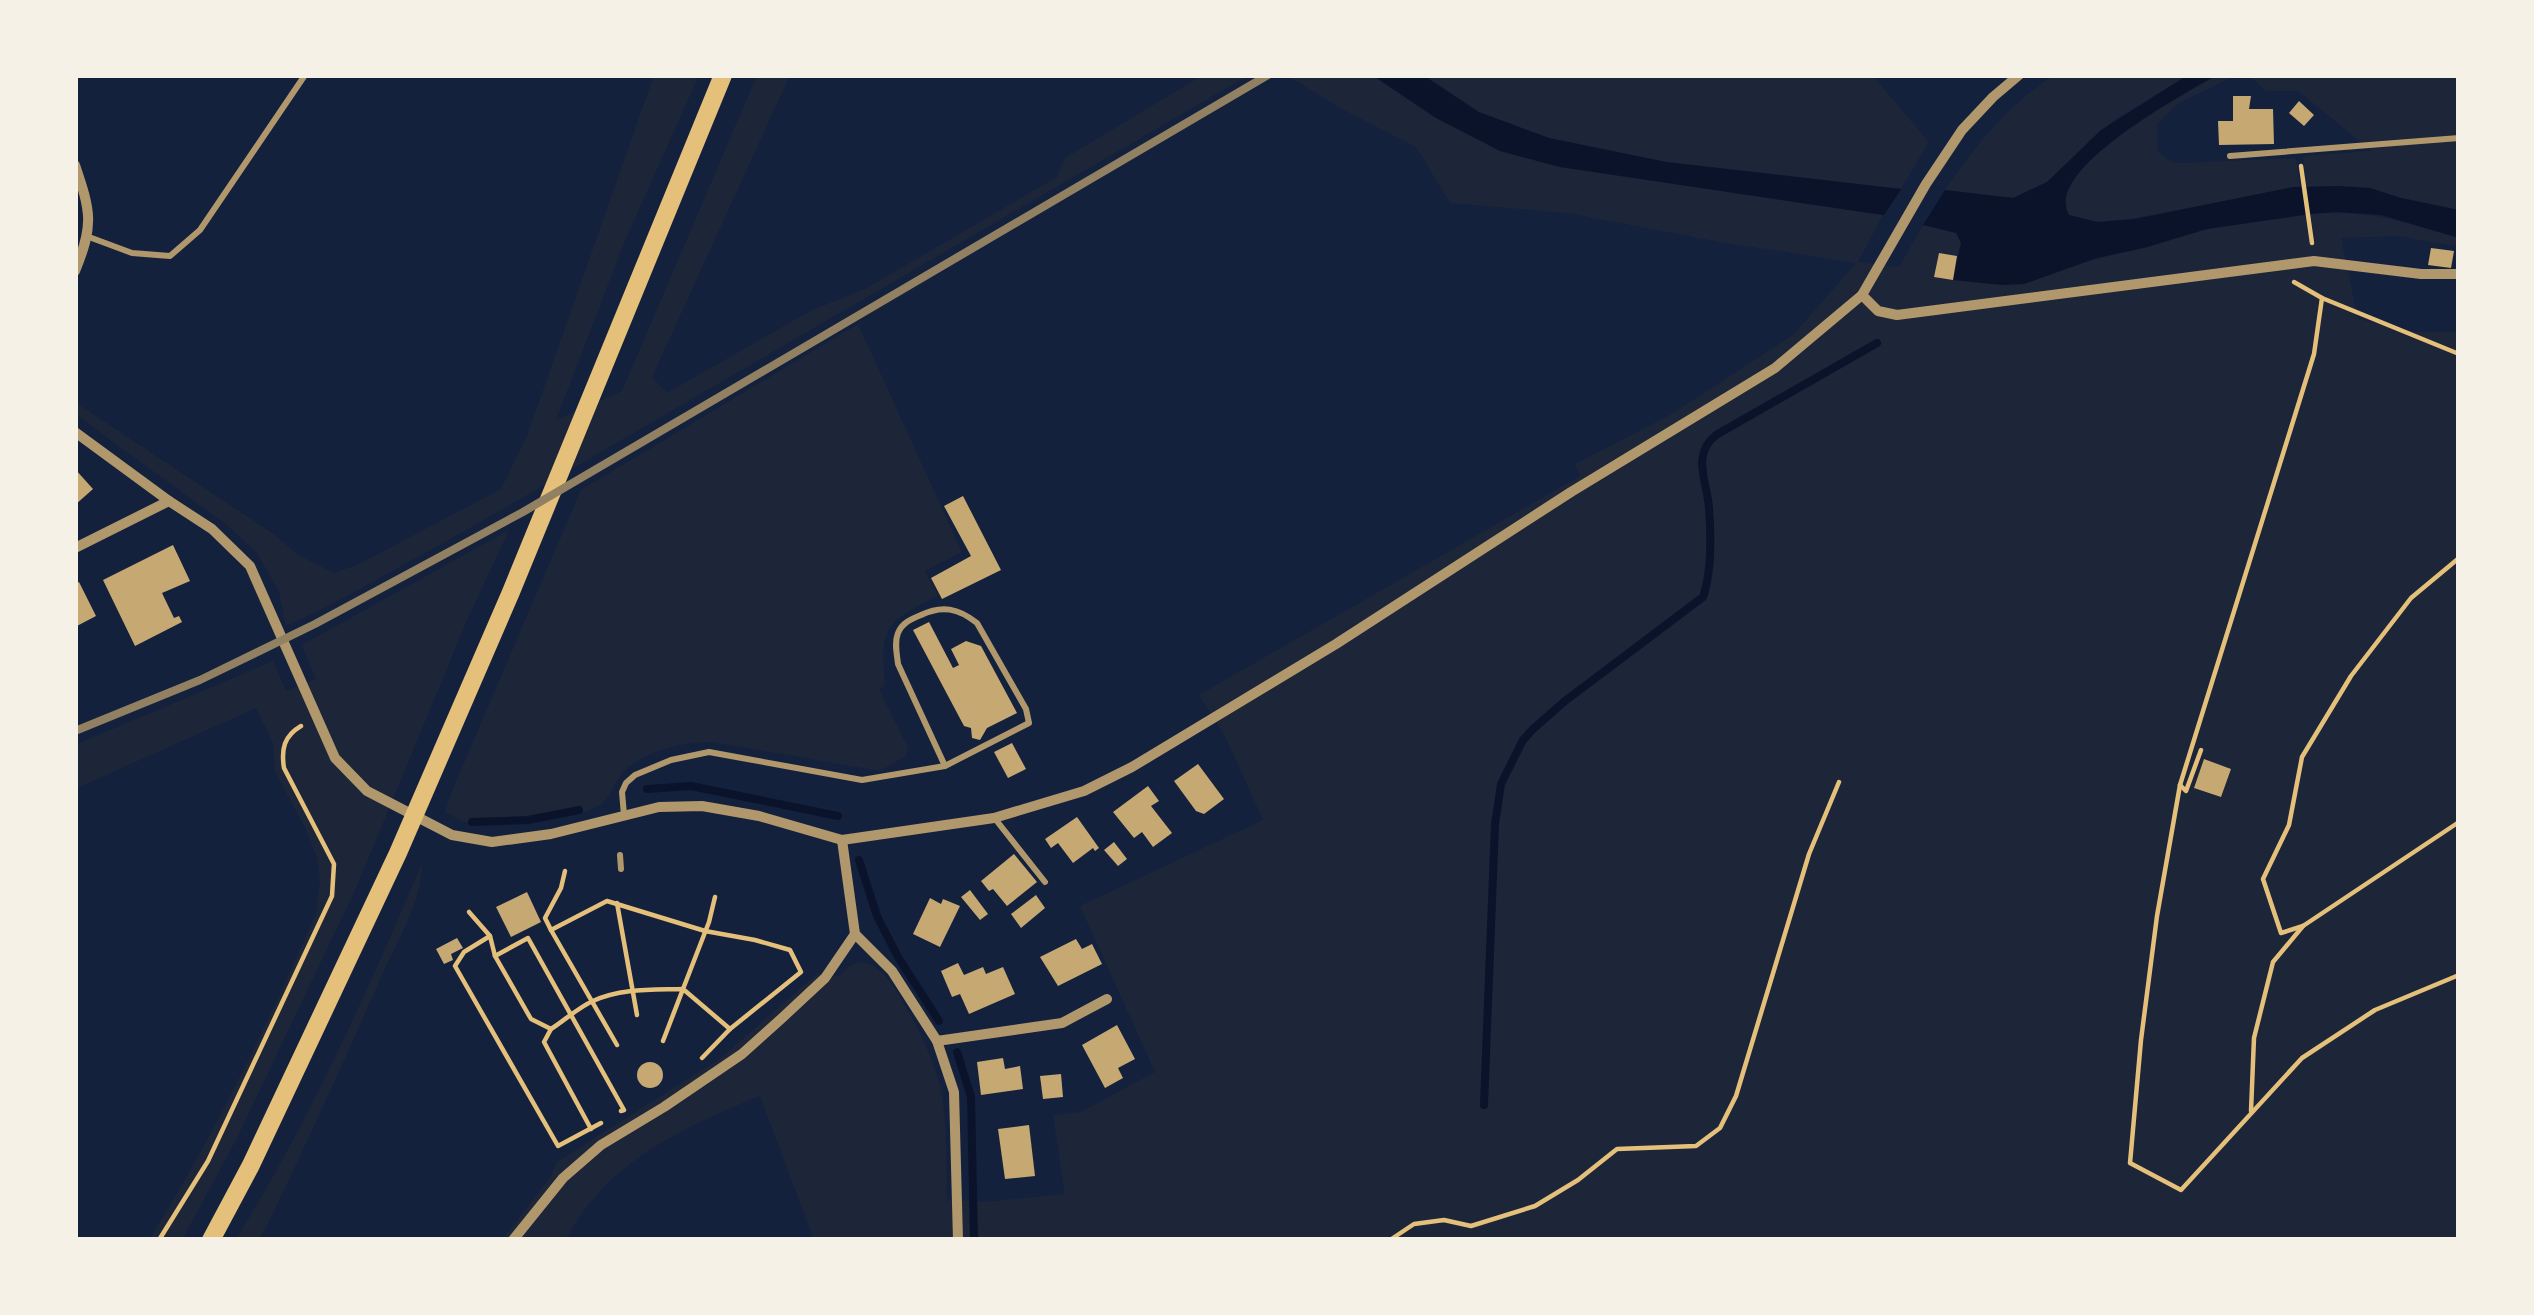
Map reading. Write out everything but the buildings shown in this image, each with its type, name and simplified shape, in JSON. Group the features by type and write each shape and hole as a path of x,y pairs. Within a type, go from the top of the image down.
{"highway":[{"path":"211,1240 398,854 724,75"}],"street":[{"path":"75,432 212,529 250,566 334,758 367,791 452,835 492,842 658,807 702,806 759,816 842,840 994,818 1084,790 1208,723 1775,368 1862,295 1925,184 1962,130 2020,75"},
{"path":"75,165 89,210 89,237 75,271"},
{"path":"1862,295 1878,311 1898,315 2314,261 2459,274"},
{"path":"75,548 169,501"},
{"path":"842,840 855,934 892,971 937,1040 955,1092 958,1240"},
{"path":"514,1240 563,1178 601,1145 742,1054 825,978 855,934"},
{"path":"937,1040 1062,1023 1107,999"}],"lane":[{"path":"89,237 132,254 170,256 200,230 305,75"},
{"path":"2230,156 2459,138"},
{"path":"624,815 626,783 670,760 709,752 862,780 945,766 1029,723 1022,700 977,623 966,614 938,607 899,629 896,650 898,664 945,766"},
{"path":"994,818 1045,882"},
{"path":"620,855 621,868"}],"path":[{"path":"2301,174 2312,244"},
{"path":"2459,354 2322,298 2314,354 2180,785 2157,916 2130,1163 2181,1190 2302,1058 2375,1010 2459,975"},
{"path":"2459,558 2411,598 2351,676 2302,757 2289,825 2263,879 2281,933 2303,926 2459,822"},
{"path":"159,1240 208,1161 332,896 334,864 281,754 286,738 316,718"},
{"path":"2180,785 2186,791 2201,750"},
{"path":"1390,1240 1414,1224 1444,1220 1471,1226 1535,1206 1618,1149 1696,1147 1720,1128 1736,1096 1809,854 1839,782"},
{"path":"565,871 545,918 616,1045"},
{"path":"663,1041 715,897"},
{"path":"551,930 607,901 705,931 790,950 801,972 702,1058"},
{"path":"617,903 637,1015"},
{"path":"469,912 490,936 495,956 531,1019 551,1029"},
{"path":"2251,1112 2254,1038 2273,962 2303,926"},
{"path":"490,936 464,952 455,966 558,1147 624,1110 528,938 495,956"},
{"path":"601,1145 544,1042 551,1029 594,1000 634,990 682,989 730,1029"}],"shaded area":[{"path":"654,75 699,75 624,243 556,420 622,391 757,75 790,75 652,377 667,393 810,311 865,289 1057,177 1065,158 1203,75 1249,75 477,524 286,626 279,592 257,553 228,526 75,414 75,402 298,555 334,573 501,489 527,436"},
{"path":"1287,75 1372,75 1436,118 1560,167 1883,215 1858,262 1899,267 1923,225 1957,233 1961,243 1957,256 1939,253 1934,276 2002,285 2207,229 2305,215 2311,244 2315,242 2310,214 2369,215 2459,238 2459,247 2399,236 2341,238 2358,319 2416,332 2459,332 2459,1240 814,1240 760,1096 675,1135 624,1169 582,1213 566,1240 502,1240 557,1162 721,1058 818,973 840,976 858,963 872,965 892,985 931,1057 944,1114 947,1199 986,1202 1065,1194 1053,1115 1081,1112 1155,1072 1080,906 1263,820 1225,736 1199,695 1580,476 1575,464 1670,415 1793,335 1856,263 1568,213 1450,203 1416,147"},
{"path":"1372,75 1423,75 1479,112 1549,138 1666,162 1901,189 1926,184 2013,198 2047,182 2101,130 2183,78 2217,75 2120,135 2095,156 2066,197 2069,215 2098,222 2135,219 2293,187 2339,186 2370,188 2459,210 2459,238 2381,215 2310,214 2207,229 2097,258 2024,284 1953,280 1961,243 1956,233 1883,215 1560,167 1500,151 1436,118"},
{"path":"1423,75 1872,75 1929,142 1901,189 1666,162 1549,138 1479,113"},
{"path":"2055,75 2189,75 2113,121 2034,189 2013,198 1945,190 1994,127"},
{"path":"2217,75 2237,75 2177,104 2157,124 2158,152 2171,162 2182,163 2296,158 2300,187 2135,218 2098,222 2069,216 2066,198 2076,177 2095,156 2120,135"},
{"path":"2248,75 2459,75 2459,210 2370,188 2306,187 2303,156 2372,151 2298,91 2266,91"},
{"path":"858,324 962,552 925,571 938,595 897,620 886,637 885,686 879,689 908,748 906,756 880,771 712,742 689,744 653,753 632,765 601,804 577,814 483,825 445,812 581,490"},
{"path":"509,530 357,886 237,1138 182,1240 149,1240 239,1080 316,914 317,858 275,772 273,743 256,708 75,789 75,745 273,661 286,691 316,679 302,645"},
{"path":"422,864 407,922 268,1224 259,1240 235,1240 313,1103"}],"pier":[{"path":"1906,182 1945,190 1920,230 1880,221"}],"waterway":[{"path":"1484,1105 1495,824 1501,784 1523,740 1565,701 1703,597 1710,553 1702,469 1708,443 1877,343"},
{"path":"647,789 691,786 838,816"},
{"path":"472,822 528,820 579,810"},
{"path":"859,860 877,916 939,1021"},
{"path":"957,1052 971,1097 974,1240"}],"railway":[{"path":"75,731 200,680 315,624 523,512 1268,75"}]}
